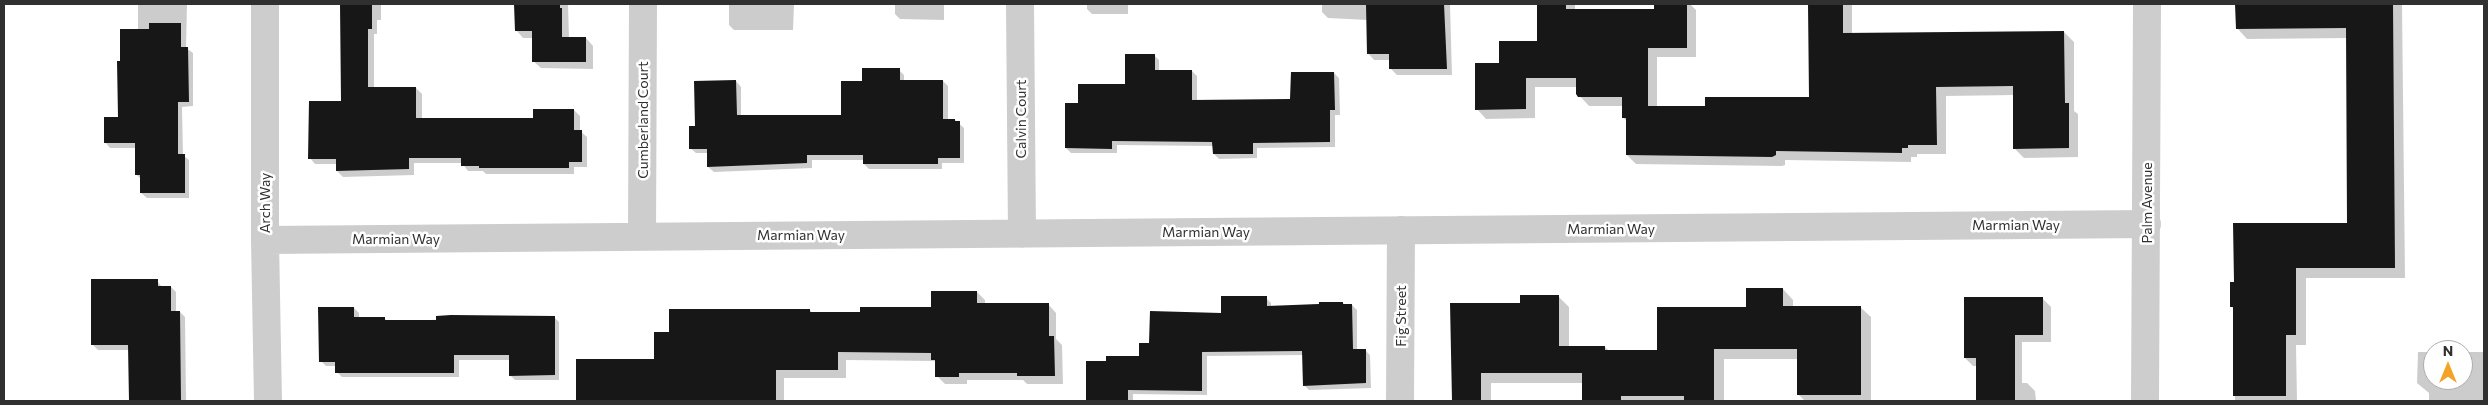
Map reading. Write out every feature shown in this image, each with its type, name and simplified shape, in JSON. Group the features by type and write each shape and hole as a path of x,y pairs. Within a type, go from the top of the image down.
{"street":[{"name":"Arch Way","path":"265,4 265,240 268,401"},
{"name":"Cumberland Court","path":"642,237 643,4"},
{"name":"Calvin Court","path":"1020,4 1022,234"},
{"name":"Palm Avenue","path":"2145,401 2147,4"},
{"name":"Marmian Way","path":"265,240 2147,224"},
{"name":"Fig Street","path":"1400,401 1401,230"}],"building":[{"path":"340,4 372,4 372,29 368,29 368,87 416,87 416,118 533,118 533,109 574,109 574,130 582,130 582,162 569,162 569,168 479,168 479,166 461,166 461,158 409,158 409,169 336,171 336,159 308,159 309,101 341,101"},
{"path":"514,4 560,4 560,8 562,8 562,37 586,37 586,62 532,62 532,31 515,31"},
{"path":"1366,4 1444,4 1447,69 1389,69 1389,54 1367,54"},
{"path":"1537,4 1566,4 1566,9 1654,9 1654,4 1687,4 1687,48 1648,48 1648,106 1705,106 1705,97 1809,97 1808,4 1843,4 1843,33 2064,31 2065,103 2069,103 2069,148 2013,149 2013,86 1936,87 1937,145 1908,145 1908,148 1902,148 1902,153 1776,151 1776,155 1772,157 1626,155 1626,118 1622,118 1622,97 1578,97 1576,94 1576,78 1526,78 1526,109 1475,110 1475,63 1499,63 1499,41 1537,41"},
{"path":"2235,4 2393,4 2395,268 2296,268 2296,335 2286,335 2286,396 2233,396 2233,307 2230,307 2230,282 2234,282 2233,223 2347,223 2346,28 2236,29"},
{"path":"149,23 181,23 181,47 188,47 189,102 178,102 178,154 185,154 185,193 140,193 140,175 135,175 135,143 104,143 104,117 118,117 117,61 120,61 120,29 149,29"},
{"path":"1125,54 1155,54 1155,70 1192,70 1192,100 1290,99 1291,72 1334,72 1335,110 1330,110 1330,142 1253,143 1253,154 1213,154 1212,142 1112,141 1112,149 1065,148 1065,103 1078,103 1078,84 1125,84"},
{"path":"862,68 900,68 900,80 943,80 943,119 960,121 960,158 938,158 938,164 863,164 863,155 807,155 807,163 707,167 707,149 689,149 689,126 695,126 694,81 736,80 737,115 841,115 841,81 862,81"},
{"path":"91,279 158,279 158,286 171,286 171,311 180,311 181,401 129,401 128,345 91,345"},
{"path":"1746,288 1783,288 1783,306 1861,306 1861,395 1797,395 1797,349 1714,349 1714,401 1684,401 1684,396 1621,396 1621,401 1582,401 1582,373 1481,373 1481,401 1452,401 1450,303 1520,303 1520,295 1559,295 1559,346 1605,346 1605,350 1657,350 1657,307 1746,307"},
{"path":"931,291 977,291 977,303 1049,303 1049,336 1054,336 1055,376 1017,376 1017,373 959,373 959,377 935,377 935,360 931,360 931,353 838,352 838,370 776,370 776,401 576,401 576,359 654,359 654,332 669,332 669,309 810,309 810,312 860,312 860,307 931,307"},
{"path":"1221,296 1267,296 1267,306 1319,304 1319,302 1352,304 1353,349 1366,349 1366,383 1303,386 1302,351 1202,352 1202,391 1128,390 1128,401 1086,401 1086,361 1106,361 1106,356 1139,356 1139,343 1149,343 1150,311 1221,313"},
{"path":"1964,297 2043,297 2043,335 2015,335 2015,401 1976,401 1976,358 1964,358"},
{"path":"318,307 354,307 354,317 385,317 385,320 436,320 436,316 451,315 555,316 555,375 509,376 509,355 454,355 454,373 335,373 335,362 319,362"}]}
